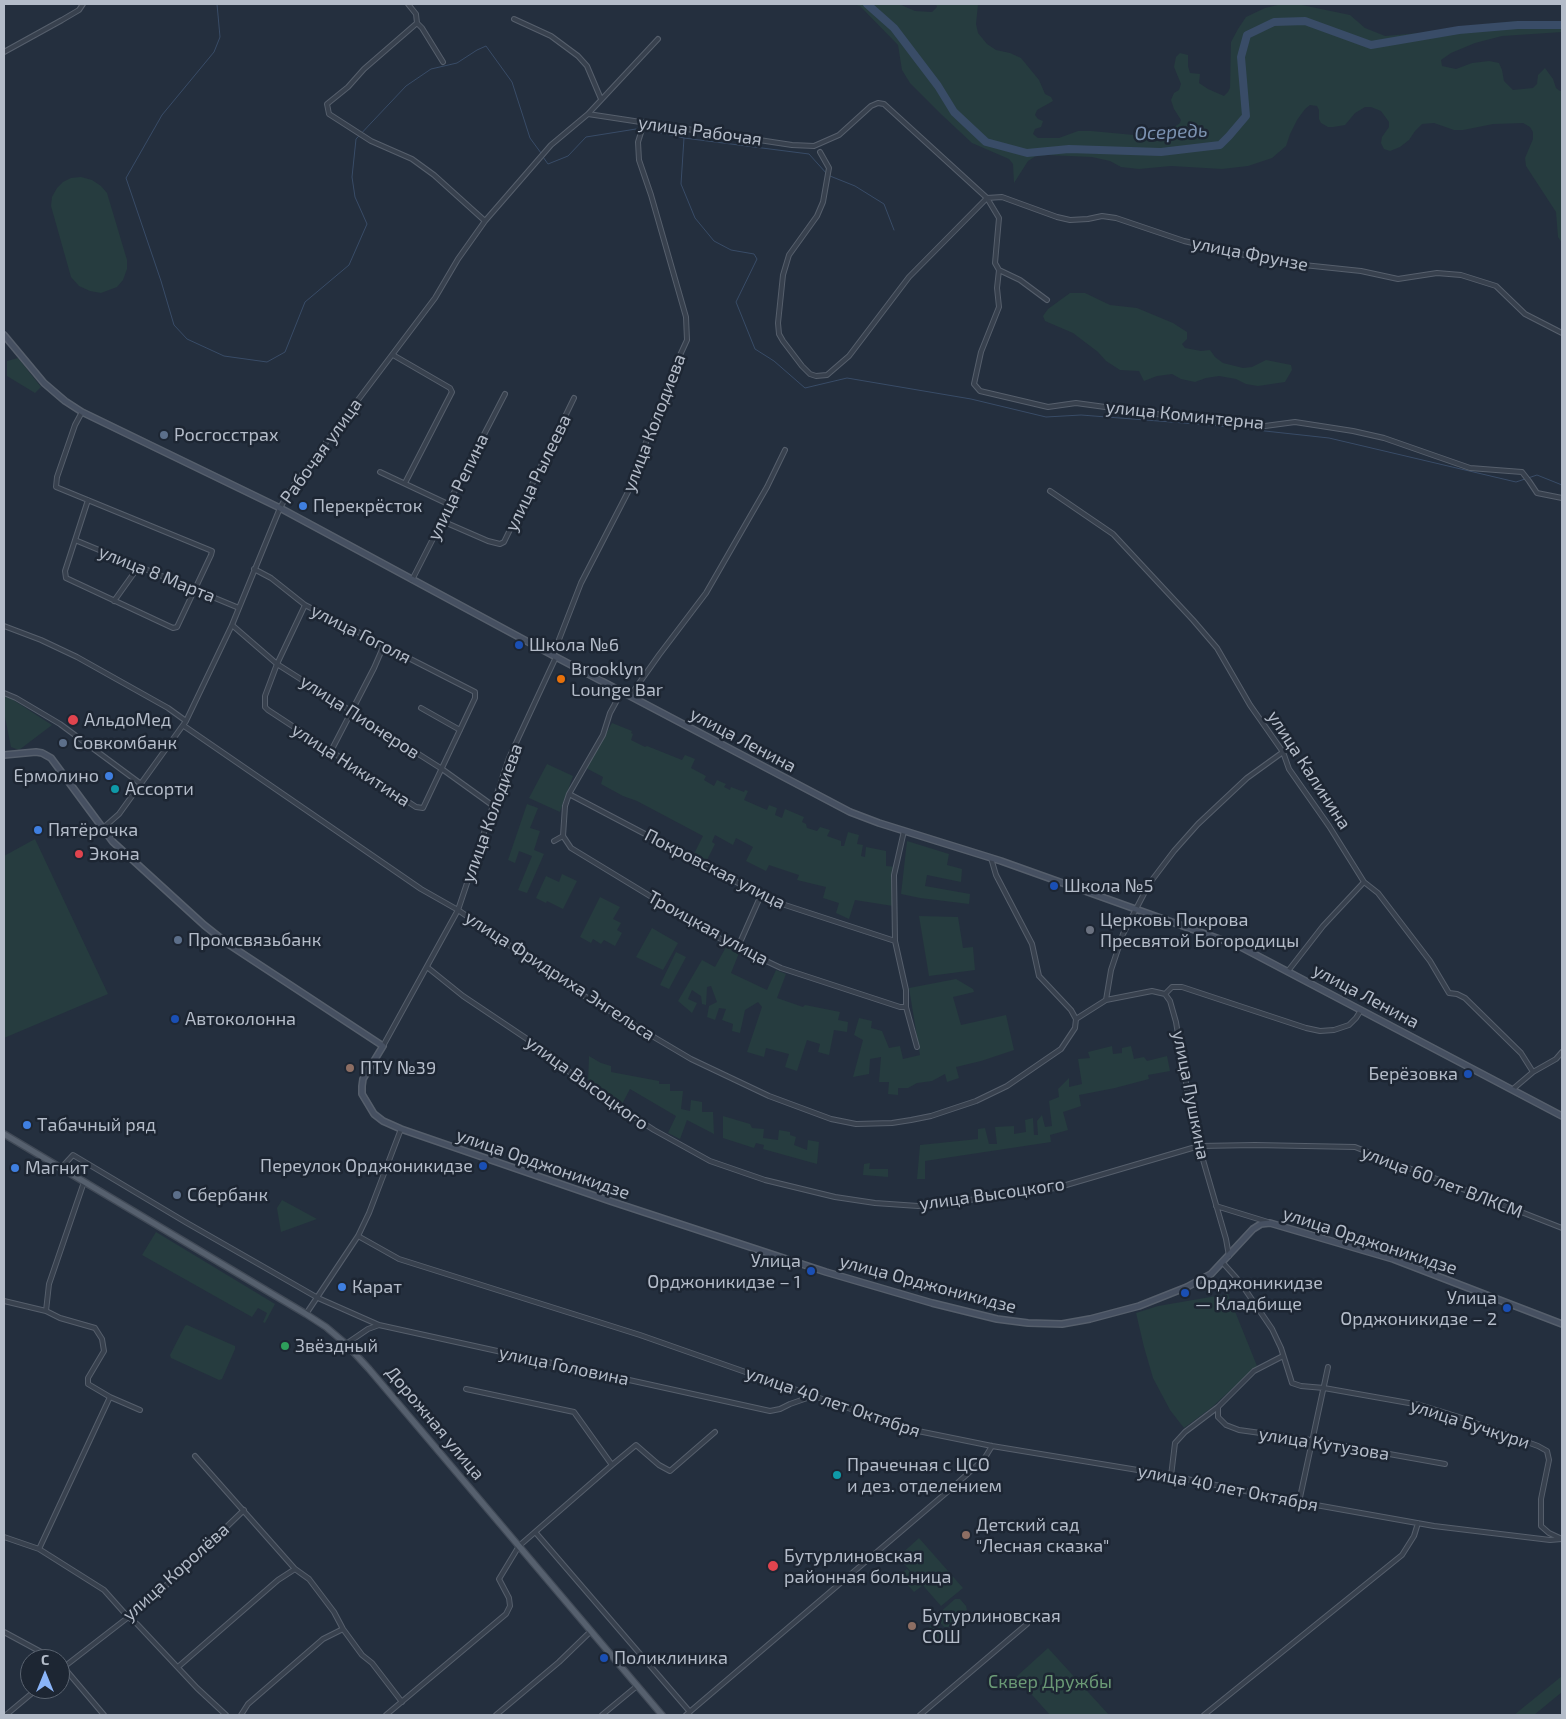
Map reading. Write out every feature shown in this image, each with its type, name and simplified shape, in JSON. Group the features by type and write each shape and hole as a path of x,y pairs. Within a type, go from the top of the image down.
{"main road":[{"name":"улица Ленина","path":"4,335 44,384 82,412 196,469 280,508 850,812 991,858 1234,943 1513,1090"},
{"path":"4,755 36,752 51,758 102,829 134,863 204,925 228,944 383,1046"},
{"name":"улица Орджоникидзе","path":"383,1046 363,1079 362,1086 362,1094 374,1114 383,1121 610,1202 826,1272 932,1303 997,1319 1028,1323 1062,1324 1090,1319 1139,1306 1187,1287 1211,1274 1253,1229 1261,1224 1270,1224 1394,1259 1562,1324"},
{"path":"1513,1090 1562,1116"},
{"name":"Дорожная улица","path":"4,1134 306,1314 326,1327 346,1344 662,1715"}],"street":[{"path":"4,52 79,10 83,4"},
{"path":"408,4 416,14 417,24 423,30 442,62"},
{"path":"514,19 551,36 578,56 587,66 601,99"},
{"path":"417,24 364,69 348,87 327,104 329,114 341,124 370,141 412,159 434,175 485,221"},
{"path":"588,114 658,39"},
{"name":"улица Рабочая","path":"588,114 814,146 839,135 872,106 884,104 987,198"},
{"name":"Рабочая улица","path":"102,829 119,814 185,723 232,624 280,508 290,490 435,298 458,259 485,221 551,145 588,114"},
{"name":"улица Колодиева","path":"383,1046 458,910 492,805 515,744 555,656 581,583 628,492 657,412 674,381 676,364 687,340 686,317 639,160 638,142 644,123"},
{"path":"820,152 829,168 823,202 817,216 789,255 783,274 778,323 779,334 783,341 810,374 816,376 827,375 849,356 909,278 987,198 999,218 994,256 999,270 1020,280 1048,300"},
{"name":"улица Фрунзе","path":"987,198 1002,197 1070,220 1102,216 1116,218 1184,241 1275,262 1361,272 1398,279 1437,273 1461,276 1496,286 1525,314 1562,333"},
{"name":"улица Коминтерна","path":"999,270 997,288 999,307 980,352 974,384 980,391 1048,407 1076,403 1265,426 1295,422 1335,427 1384,438 1470,468 1522,472 1537,493 1562,498"},
{"path":"393,355 450,388 452,392 405,483"},
{"name":"улица Репина","path":"412,580 442,521 448,504 505,394"},
{"name":"улица Рылеева","path":"442,521 488,541 500,544 504,542 574,398"},
{"path":"82,412 75,425 57,477 56,485 59,489 88,500 209,548 212,551 180,624 175,628 66,578 65,571 88,500"},
{"path":"630,696 706,593 767,487 785,450"},
{"path":"380,472 448,504"},
{"name":"улица Калинина","path":"1050,491 1113,534 1193,620 1216,648 1250,705 1283,752 1289,769 1329,826 1364,882 1378,893 1430,961 1449,993 1465,998 1521,1053 1533,1072"},
{"name":"улица 8 Марта","path":"75,540 239,608"},
{"path":"114,601 139,566"},
{"name":"улица Гоголя","path":"254,569 271,578 305,605 473,691"},
{"name":"улица Никитина","path":"305,605 277,664 265,696 266,707 419,809 424,806 460,730 475,696 473,691"},
{"name":"улица Пионеров","path":"232,624 277,664 442,769 492,805"},
{"name":"улица Фридриха Энгельса","path":"4,626 41,640 77,657 168,708 185,723 421,889 458,910 576,991 691,1059 769,1096 831,1119 856,1124 892,1123 931,1116 993,1094 1061,1049 1075,1028 1076,1019"},
{"path":"331,752 384,645"},
{"path":"554,840 562,836 565,806 569,794 603,735 610,713 622,691"},
{"path":"4,693 60,724 142,784"},
{"path":"421,708 460,730"},
{"path":"1106,1000 1111,970 1123,934 1149,884 1174,851 1198,824 1247,778 1283,752"},
{"name":"Покровская улица","path":"569,794 761,895 785,905 895,941"},
{"path":"904,831 894,875 895,941 906,990 906,1007 917,1047"},
{"name":"Троицкая улица","path":"562,836 571,848 724,941 782,968 900,1007 906,1007"},
{"path":"991,858 996,875 1032,944 1039,976 1071,1010 1076,1019 1106,1000 1152,991 1166,994 1172,987 1182,987 1320,1031 1334,1030 1349,1025 1361,1010"},
{"path":"1288,971 1323,926 1364,882"},
{"path":"738,947 761,895"},
{"name":"улица Высоцкого","path":"427,967 463,996 548,1053 583,1084 654,1130 710,1161 765,1180 826,1195 918,1206 963,1201 1056,1188 1199,1146"},
{"name":"улица Пушкина","path":"1166,994 1176,1022 1188,1095 1199,1146 1226,1239 1229,1256"},
{"path":"1513,1090 1533,1072 1556,1059 1562,1052"},
{"path":"306,1314 358,1236 369,1213 401,1129"},
{"name":"улица 60 лет ВЛКСМ","path":"1199,1146 1275,1145 1355,1148 1562,1228"},
{"name":"улица Головина","path":"61,1168 73,1155 187,1224 318,1298 379,1325 770,1411 780,1410 790,1404 813,1396"},
{"path":"46,1310 49,1284 84,1182"},
{"path":"1216,1206 1280,1226"},
{"name":"улица 40 лет Октября","path":"358,1236 399,1259 640,1335 908,1429 992,1446 1172,1476 1299,1502 1418,1523 1550,1540 1562,1539"},
{"path":"1172,1476 1175,1442 1218,1407 1254,1371 1283,1356 1272,1329 1240,1282 1223,1263"},
{"path":"4,1301 46,1310 60,1318 94,1328 102,1339 104,1351 88,1378 88,1384 110,1398 140,1410"},
{"path":"346,1344 368,1329 379,1325"},
{"name":"улица Бучкури","path":"1283,1356 1292,1383 1420,1405 1468,1420 1547,1451 1549,1460 1541,1499 1541,1526 1549,1533 1562,1539"},
{"path":"1299,1502 1328,1367"},
{"path":"466,1389 574,1412 612,1465"},
{"path":"39,1549 110,1398"},
{"name":"улица Кутузова","path":"1218,1407 1218,1417 1226,1425 1239,1430 1311,1440 1445,1464"},
{"path":"386,1715 506,1614 510,1606 509,1598 499,1579 519,1546 612,1465 636,1445 659,1465 670,1471 716,1432"},
{"path":"536,1533 688,1714 984,1459 992,1446"},
{"path":"195,1456 295,1569 309,1579 334,1612 343,1630 362,1655 372,1663 402,1702"},
{"name":"улица Королёва","path":"70,1660 152,1598 244,1510"},
{"path":"1204,1715 1402,1555 1414,1536 1418,1523"},
{"path":"4,1537 39,1549 104,1590 128,1618 137,1624 226,1715"},
{"path":"178,1667 278,1580 295,1569"},
{"path":"920,1715 1027,1624"},
{"path":"241,1715 248,1704 323,1639 343,1630"},
{"path":"4,1632 35,1649"},
{"path":"496,1715 559,1662 590,1632"},
{"path":"70,1677 104,1715"},
{"path":"602,1715 637,1686"},
{"path":"6,1715 25,1699"}],"green space":[{"path":"853,4 899,4 915,11 932,12 937,7 936,4 978,4 976,24 978,33 987,44 996,50 1021,58 1039,80 1045,94 1051,97 1053,101 1037,110 1035,115 1043,121 1041,127 1035,129 1033,134 1038,138 1059,138 1078,131 1134,135 1173,128 1181,120 1171,100 1181,84 1174,67 1176,57 1180,53 1188,55 1190,73 1200,74 1199,83 1224,96 1230,88 1231,42 1238,29 1246,17 1265,8 1282,4 1297,4 1350,15 1365,28 1385,36 1517,21 1562,21 1562,32 1502,36 1475,43 1451,53 1441,60 1442,66 1456,69 1472,63 1489,61 1499,63 1504,81 1513,90 1533,88 1537,84 1538,75 1545,68 1553,79 1556,88 1562,91 1562,243 1558,237 1556,212 1526,166 1525,158 1533,139 1533,132 1530,127 1523,123 1493,124 1463,130 1454,130 1434,123 1422,124 1409,140 1400,147 1390,151 1384,149 1381,143 1382,137 1389,127 1389,122 1381,111 1365,107 1355,113 1345,125 1328,127 1321,123 1317,106 1310,105 1297,120 1286,146 1272,158 1248,166 1222,169 1171,166 1139,169 1121,167 1110,161 1092,157 1048,155 1036,156 1028,161 1014,183 1013,164 1009,159 972,143 942,115 910,83 902,70 898,45 860,6"},
{"path":"81,177 92,180 107,193 127,260 127,269 123,280 117,287 101,293 79,286 71,277 51,206 52,197 63,182 71,178"},
{"path":"1070,293 1085,293 1110,305 1137,308 1173,323 1187,332 1187,339 1182,344 1185,348 1201,351 1210,350 1223,363 1243,368 1252,367 1266,360 1291,365 1292,370 1285,382 1258,386 1219,376 1195,382 1181,379 1172,374 1157,376 1144,381 1139,371 1120,370 1106,361 1098,352 1073,333 1045,321 1043,316 1048,309"},
{"path":"18,358 41,387 35,393 7,376 7,361"},
{"path":"7,696 52,725 19,750 11,747 4,712 4,697"},
{"path":"612,723 632,731 631,740 645,747 647,746 682,760 685,755 695,759 691,768 706,776 704,780 714,786 717,780 726,784 724,787 730,790 731,787 744,792 745,790 748,791 744,800 767,810 769,805 777,808 775,815 782,818 785,809 804,817 802,822 806,824 807,828 817,831 820,827 830,830 827,836 841,841 841,846 844,846 848,832 859,835 857,844 863,845 861,856 865,857 866,847 886,851 886,866 898,867 893,906 855,900 849,919 836,913 839,903 823,898 826,887 797,880 799,875 769,865 766,871 746,861 753,847 736,838 733,845 715,835 712,842 715,844 707,860 694,854 703,836 601,784 603,777 586,768"},
{"path":"547,764 573,776 560,812 529,798"},
{"path":"527,804 538,808 530,828 540,831 534,850 544,854 527,893 518,890 532,856 519,851 515,863 508,860"},
{"path":"35,839 108,994 4,1038 4,856"},
{"path":"907,841 949,854 947,865 962,869 961,882 927,875 925,886 970,894 969,904 901,894"},
{"path":"562,874 577,881 563,909 536,898 546,876 559,882"},
{"path":"600,897 620,907 613,919 621,923 617,930 622,933 615,946 604,940 601,944 593,939 591,943 580,937"},
{"path":"919,916 958,917 963,948 973,947 975,970 929,976"},
{"path":"652,928 678,943 663,970 636,957"},
{"path":"726,947 739,953 731,973 767,990 776,970 786,974 777,998 803,1007 805,1005 840,1012 838,1020 848,1022 847,1032 834,1030 829,1055 818,1052 820,1044 807,1040 797,1071 785,1067 789,1054 766,1048 764,1057 747,1052 762,1007 758,1002 745,1010 740,1033 732,1031 733,1024 722,1020 726,1009 719,1008 715,1020 707,1017 709,1006 717,1002 711,986 707,987 706,1005 702,1004 701,996 692,990 688,999 697,1003 692,1013 678,1001 702,960 715,967"},
{"path":"676,952 686,957 669,989 660,985"},
{"path":"956,979 973,989 974,992 953,997 961,1025 1006,1015 1014,1050 956,1067 959,1078 947,1082 945,1074 932,1081 917,1083 908,1088 898,1088 898,1095 888,1094 889,1082 879,1082 881,1057 870,1059 869,1074 853,1077 863,1040 854,1035 859,1018 872,1021 871,1028 882,1031 889,1048 900,1046 903,1059 920,1055 909,988"},
{"path":"1112,1046 1113,1054 1122,1053 1122,1048 1131,1046 1134,1059 1144,1057 1147,1061 1167,1056 1170,1071 1148,1075 1149,1079 1115,1088 1079,1095 1081,1106 1063,1112 1068,1130 1050,1135 1051,1142 925,1161 925,1179 917,1179 920,1145 978,1139 978,1129 985,1128 989,1144 997,1144 995,1127 1014,1126 1014,1134 1026,1132 1025,1120 1033,1118 1034,1135 1038,1135 1037,1121 1042,1115 1045,1127 1052,1126 1049,1101 1059,1097 1058,1089 1069,1078 1069,1087 1082,1084 1078,1059 1090,1058 1088,1052"},
{"path":"589,1056 611,1066 611,1072 659,1081 659,1084 670,1084 670,1091 683,1091 681,1109 690,1111 691,1100 702,1102 702,1112 713,1112 714,1134 687,1120 680,1139 668,1133 676,1116 630,1089 622,1104 588,1083"},
{"path":"723,1116 750,1124 752,1128 764,1129 763,1138 778,1140 779,1130 790,1132 790,1135 796,1137 794,1145 807,1150 808,1140 819,1142 817,1164 763,1149 764,1145 756,1143 754,1148 723,1138"},
{"path":"870,1163 869,1169 888,1169 888,1177 863,1175 864,1164"},
{"path":"282,1200 317,1219 281,1232 277,1208"},
{"path":"156,1232 275,1304 265,1323 263,1322 267,1313 258,1308 252,1317 142,1255"},
{"path":"1228,1294 1257,1366 1211,1408 1184,1428 1170,1410 1153,1378 1136,1313 1158,1306"},
{"path":"187,1325 235,1346 222,1379 219,1380 171,1358 170,1355"},
{"path":"919,1538 963,1588 941,1606 898,1557"},
{"path":"907,1569 922,1586 914,1592 899,1575"},
{"path":"955,1599 960,1599 967,1610 948,1627 944,1627 937,1619 937,1615"},
{"path":"935,1622 948,1636 940,1643 927,1629"},
{"name":"Сквер Дружбы","path":"1048,1648 1109,1715 1050,1715 1016,1677"},
{"path":"1562,1676 1562,1692 1534,1715 1514,1715"}],"waterway":[{"path":"217,4 220,37 214,52 162,115 126,178 174,325 187,339 224,356 267,362 285,352 305,302 349,265 367,224 355,197 352,177 356,139 406,86 431,69 457,63 486,46 512,82 530,138 541,153"},
{"name":"Осередь","path":"867,4 894,28 938,86 954,112 986,142 1027,153 1069,149 1161,152 1220,145 1246,116 1241,57 1247,35 1274,22 1305,21 1371,45 1459,30 1518,25 1562,25"},
{"path":"543,157 548,164 568,156 586,137 636,129"},
{"path":"648,130 684,138 809,154 827,174"},
{"path":"684,138 681,184 695,218 714,241 731,250 754,254 757,259 736,302 755,349 774,361 805,388 847,378 971,399 1046,417 1081,415 1210,425 1329,438 1516,482 1537,475 1562,485"},
{"path":"830,176 855,186 884,204 894,230"}],"place":[{"name":"Росгосстрах","path":"164,435"},
{"name":"Перекрёсток","path":"303,506"},
{"name":"Школа №6","path":"519,645"},
{"name":"Brooklyn Lounge Bar","path":"561,679"},
{"name":"АльдоМед","path":"73,720"},
{"name":"Совкомбанк","path":"63,743"},
{"name":"Ермолино","path":"109,776"},
{"name":"Ассорти","path":"115,789"},
{"name":"Пятёрочка","path":"38,830"},
{"name":"Экона","path":"79,854"},
{"name":"Школа №5","path":"1054,886"},
{"name":"Церковь Покрова Пресвятой Богородицы","path":"1090,930"},
{"name":"Промсвязьбанк","path":"178,940"},
{"name":"Автоколонна","path":"175,1019"},
{"name":"ПТУ №39","path":"350,1068"},
{"name":"Берёзовка","path":"1468,1074"},
{"name":"Табачный ряд","path":"27,1125"},
{"name":"Переулок Орджоникидзе","path":"483,1166"},
{"name":"Магнит","path":"15,1168"},
{"name":"Сбербанк","path":"177,1195"},
{"name":"Улица Орджоникидзе – 1","path":"811,1271"},
{"name":"Карат","path":"342,1287"},
{"name":"Орджоникидзе — Кладбище","path":"1185,1293"},
{"name":"Улица Орджоникидзе – 2","path":"1507,1308"},
{"name":"Звёздный","path":"285,1346"},
{"name":"Прачечная с ЦСО и дез. отделением","path":"837,1475"},
{"name":"Детский сад \"Лесная сказка\"","path":"966,1535"},
{"name":"Бутурлиновская районная больница","path":"773,1566"},
{"name":"Бутурлиновская СОШ","path":"912,1626"},
{"name":"Поликлиника","path":"604,1658"}]}
